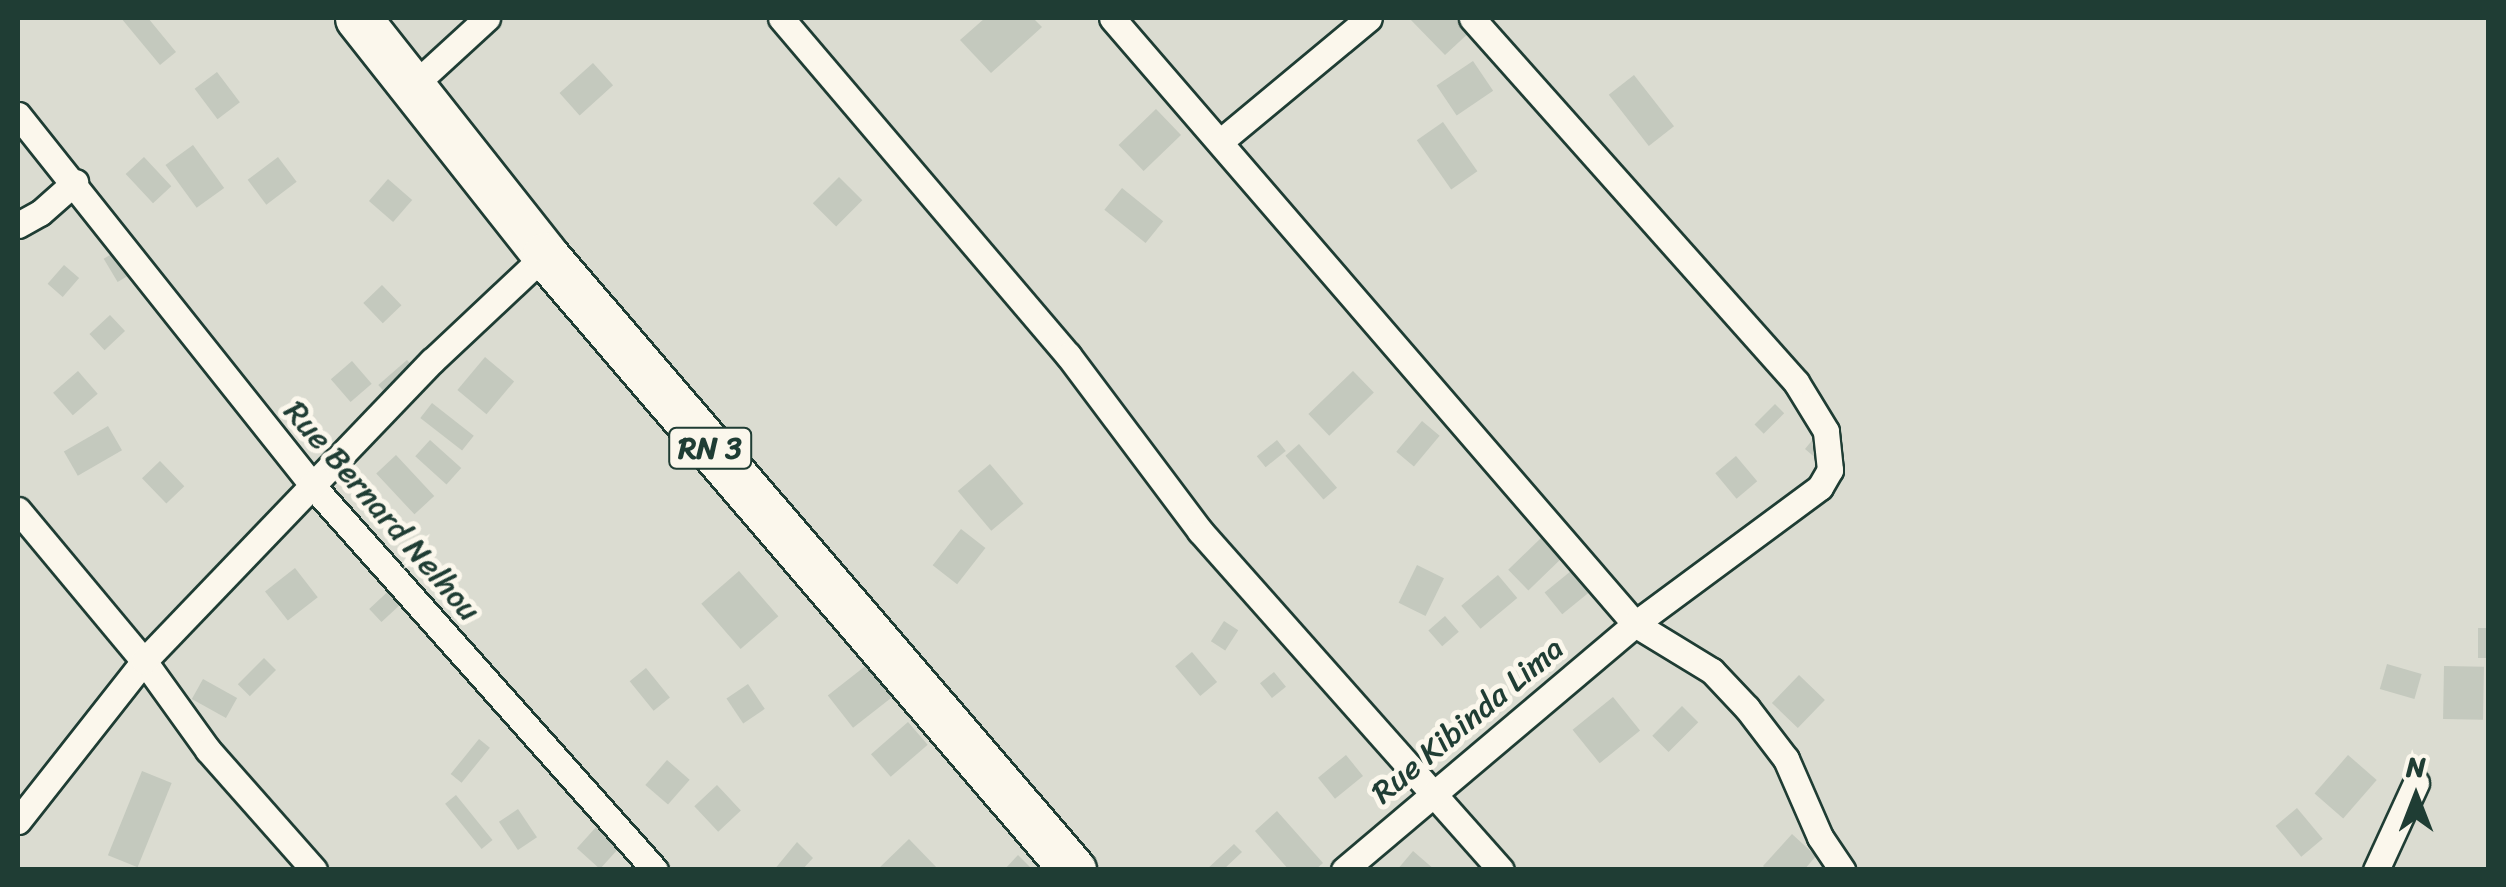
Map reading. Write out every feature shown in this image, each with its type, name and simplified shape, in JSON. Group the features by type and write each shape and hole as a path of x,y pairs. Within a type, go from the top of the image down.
{"highway":[{"name":"RN 3","path":"358,18 415,84 545,255 1073,870"}],"street":[{"path":"415,84 487,18"},
{"path":"780,18 1068,356 1200,531 1501,870"},
{"path":"1112,18 1635,624 1712,671 1747,708 1786,759 1820,838 1842,870"},
{"path":"1221,142 1369,18"},
{"name":"Rue Kibinda Lima","path":"1344,870 1635,624 1820,487 1830,470 1826,431 1796,382 1472,18"},
{"name":"Rue Bernard Nelhou","path":"18,115 311,484 655,870"},
{"path":"18,225 40,213 75,182"},
{"path":"18,821 144,661 432,361 545,255"},
{"path":"18,510 144,661 208,750 314,870"},
{"path":"2376,870 2416,784"}],"shaded area":[{"path":"18,18 2488,18 2488,869 18,869"}],"building":[{"path":"121,18 148,18 176,52 160,65"},
{"path":"985,18 1033,18 1042,27 991,73 960,40"},
{"path":"1409,18 1460,18 1472,30 1445,55"},
{"path":"1473,61 1493,91 1457,115 1437,86"},
{"path":"593,63 613,85 580,115 560,93"},
{"path":"217,72 240,102 218,119 195,89"},
{"path":"1634,75 1674,126 1649,146 1609,95"},
{"path":"1156,109 1181,135 1144,171 1119,145"},
{"path":"1443,122 1477,171 1451,190 1417,140"},
{"path":"193,145 224,188 197,208 165,165"},
{"path":"144,157 171,186 153,203 126,174"},
{"path":"278,157 297,182 266,205 248,180"},
{"path":"839,177 862,200 836,226 813,203"},
{"path":"388,179 412,200 393,222 369,201"},
{"path":"1122,188 1163,221 1146,243 1104,210"},
{"path":"120,249 134,272 118,282 104,259"},
{"path":"64,265 79,278 63,297 48,284"},
{"path":"382,285 401,305 383,323 363,303"},
{"path":"110,315 125,331 105,350 90,334"},
{"path":"485,357 514,381 486,414 457,390"},
{"path":"407,360 413,367 384,392 378,385"},
{"path":"352,361 372,384 351,402 331,379"},
{"path":"78,371 98,394 73,415 53,393"},
{"path":"1353,371 1374,393 1329,436 1308,414"},
{"path":"432,403 474,436 462,451 420,418"},
{"path":"1775,404 1784,413 1764,434 1754,425"},
{"path":"1422,421 1440,436 1414,466 1396,452"},
{"path":"108,426 122,450 78,476 64,452"},
{"path":"1814,438 1830,470 1805,449"},
{"path":"430,440 461,468 446,484 415,456"},
{"path":"1277,440 1286,451 1266,467 1257,456"},
{"path":"1299,444 1337,488 1323,500 1285,456"},
{"path":"396,455 434,496 414,514 376,473"},
{"path":"1736,456 1757,481 1737,499 1715,473"},
{"path":"160,461 184,486 166,504 142,478"},
{"path":"990,464 1023,504 991,531 958,491"},
{"path":"961,529 985,548 957,584 933,565"},
{"path":"1542,537 1562,558 1528,591 1508,570"},
{"path":"1417,565 1444,578 1426,616 1399,603"},
{"path":"295,568 318,597 288,621 265,591"},
{"path":"739,571 778,616 741,649 701,604"},
{"path":"1571,571 1589,593 1562,614 1545,592"},
{"path":"1498,575 1517,598 1481,629 1461,606"},
{"path":"397,583 409,596 381,622 369,609"},
{"path":"1445,616 1459,632 1442,646 1428,630"},
{"path":"1224,621 1238,630 1225,650 1211,641"},
{"path":"2478,628 2488,628 2488,658 2478,658"},
{"path":"1192,652 1217,682 1200,696 1175,666"},
{"path":"264,658 276,670 250,696 238,684"},
{"path":"868,664 893,696 853,728 828,695"},
{"path":"2387,664 2422,674 2414,699 2380,689"},
{"path":"2444,666 2484,667 2483,720 2443,719"},
{"path":"646,668 670,698 654,711 630,681"},
{"path":"1274,672 1286,687 1272,698 1260,683"},
{"path":"1799,675 1825,700 1798,728 1772,703"},
{"path":"203,679 237,698 226,718 192,699"},
{"path":"748,684 765,709 743,723 726,699"},
{"path":"1613,697 1640,730 1600,763 1573,730"},
{"path":"1682,706 1698,722 1669,752 1652,736"},
{"path":"908,722 928,745 891,777 871,754"},
{"path":"479,739 490,748 462,783 451,774"},
{"path":"1346,755 1363,776 1335,799 1318,778"},
{"path":"2348,755 2377,780 2343,818 2315,793"},
{"path":"667,760 690,780 668,805 645,785"},
{"path":"142,771 172,783 138,867 108,855"},
{"path":"717,785 741,811 718,832 694,806"},
{"path":"456,795 493,840 482,849 445,804"},
{"path":"2297,808 2323,839 2301,857 2276,826"},
{"path":"518,809 537,837 518,850 499,822"},
{"path":"1277,811 1323,863 1315,870 1289,870 1255,831"},
{"path":"597,826 620,847 600,869 577,848"},
{"path":"1792,834 1816,856 1804,870 1767,870 1763,866"},
{"path":"909,839 939,870 877,870"},
{"path":"797,842 813,858 802,870 774,870"},
{"path":"1234,844 1242,852 1223,870 1206,870"},
{"path":"1413,851 1435,870 1397,870"},
{"path":"1018,855 1033,870 1004,870"}]}
